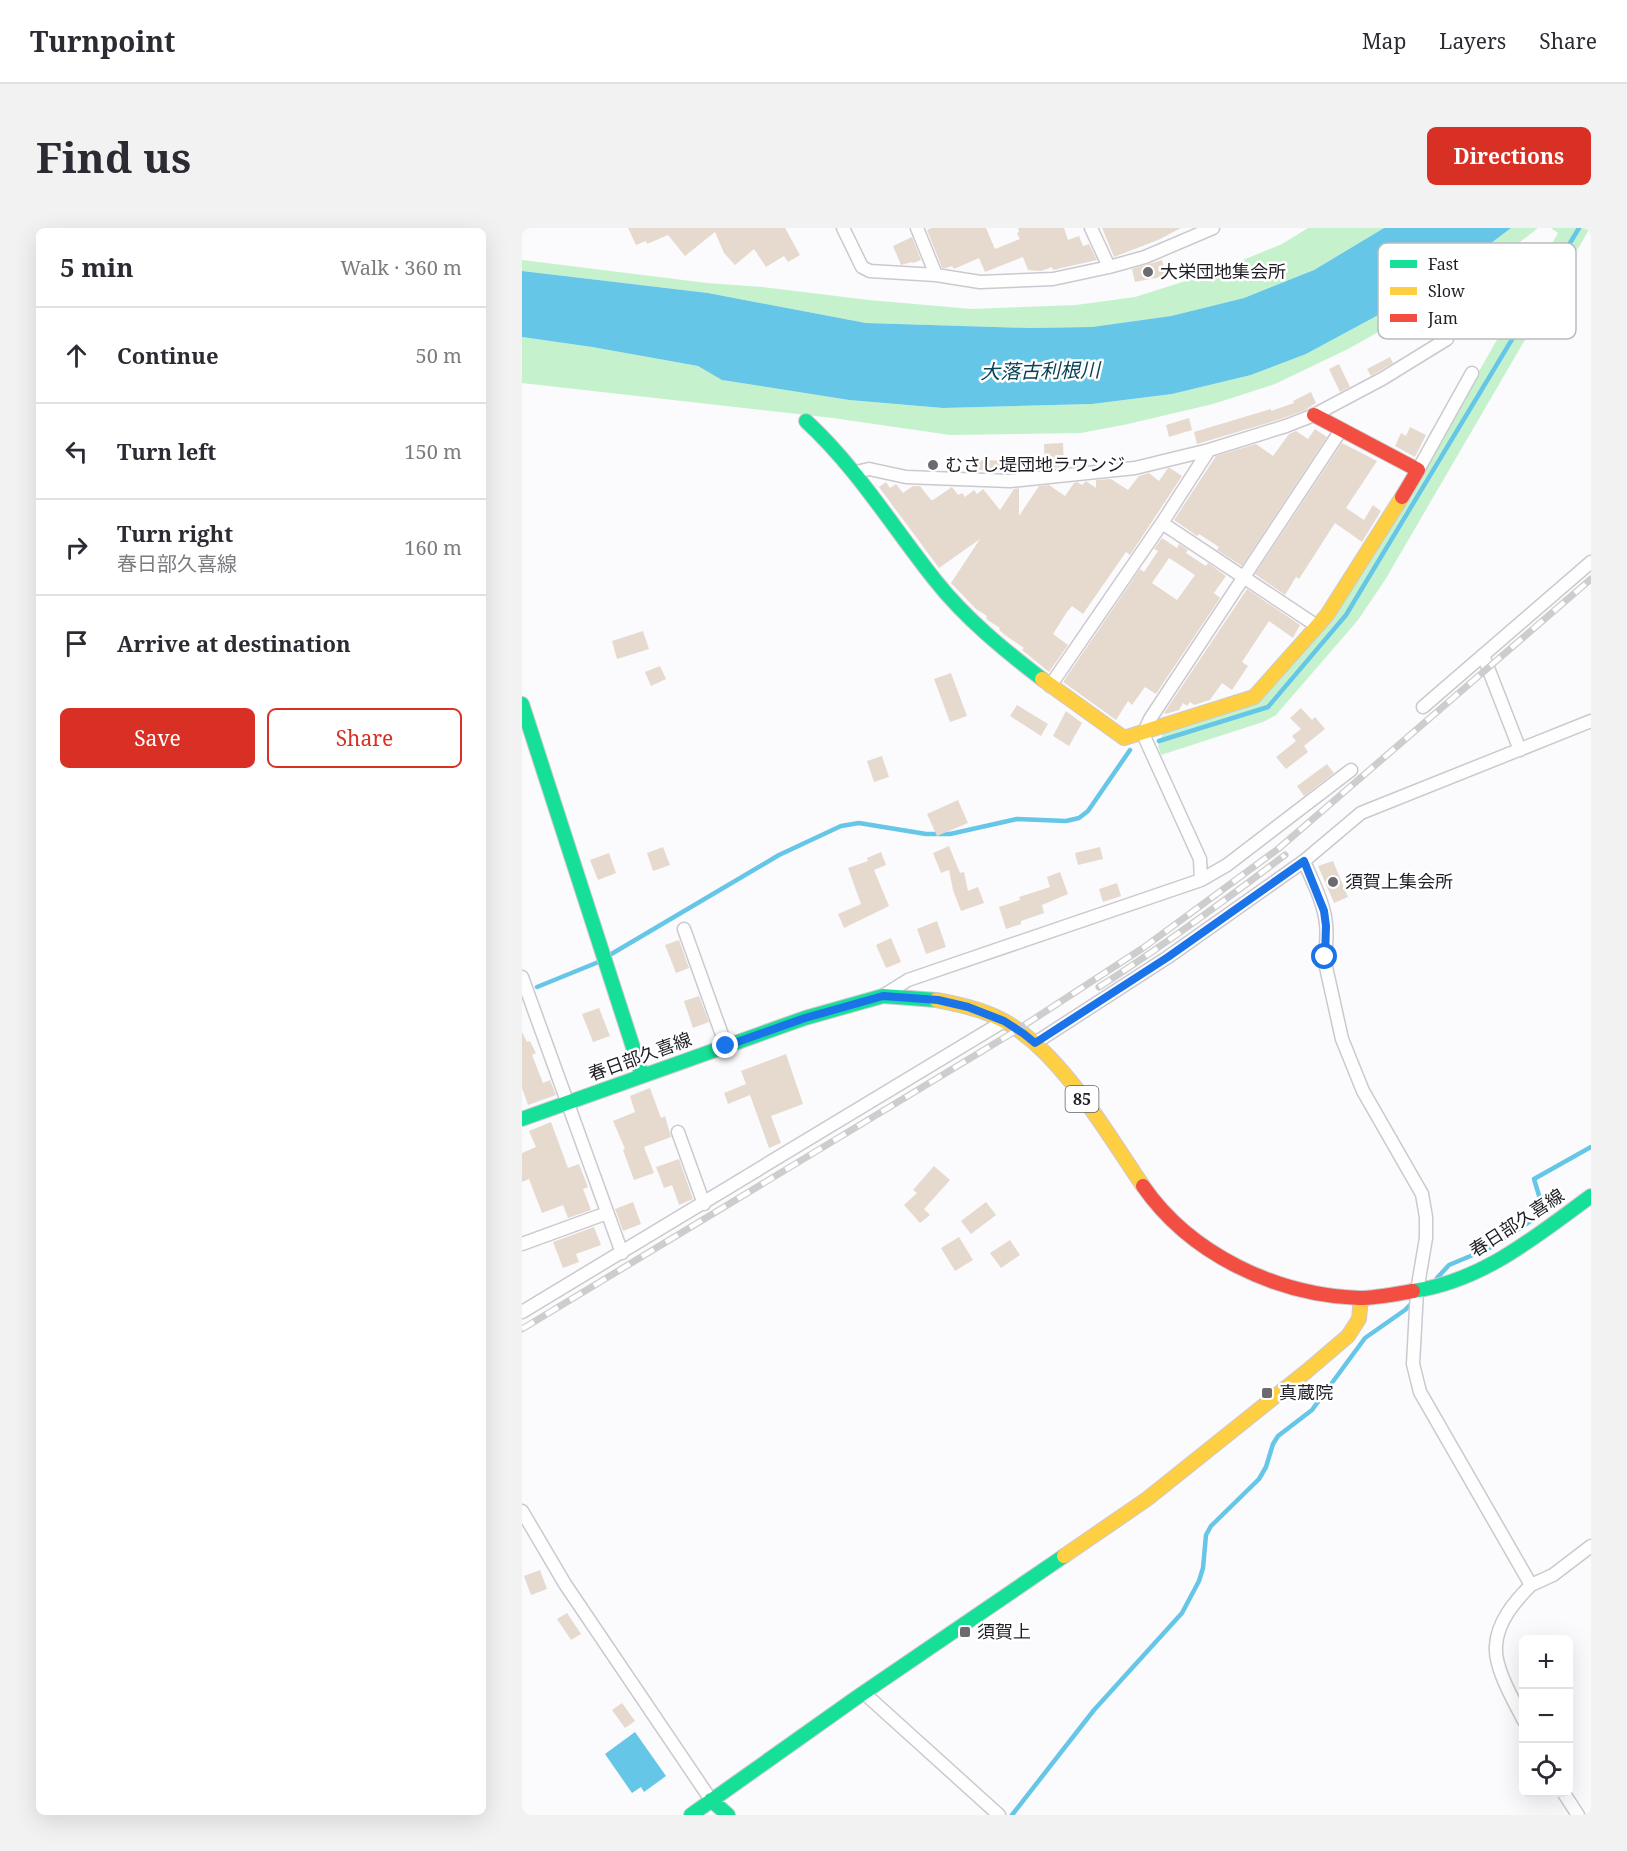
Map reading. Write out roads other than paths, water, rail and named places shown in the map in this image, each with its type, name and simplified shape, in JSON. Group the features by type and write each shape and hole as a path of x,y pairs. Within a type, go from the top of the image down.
{"street":[{"path":"843,228 862,267 870,271 936,275 980,282 1053,279 1109,267 1145,257 1213,228"},
{"path":"917,228 936,275"},
{"path":"1091,228 1109,267"},
{"path":"856,472 869,469 906,477 1010,481 1135,468 1209,450 1314,415 1382,379 1447,339"},
{"path":"806,421 826,438 856,472 940,586 1010,655 1124,738 1143,734 1254,697 1327,615 1382,532 1472,373"},
{"path":"1314,415 1418,470"},
{"path":"1202,880 1200,860 1143,734 1150,719 1341,430"},
{"path":"1050,686 1162,523 1209,450"},
{"path":"1162,523 1317,626"},
{"path":"1423,707 1591,562"},
{"path":"1483,655 1520,750"},
{"path":"522,704 642,1075"},
{"path":"1035,1043 1168,957 1304,861 1361,813 1591,721"},
{"path":"883,996 909,980 1202,880 1227,865 1351,770"},
{"path":"1304,861 1324,911 1326,967 1342,1039 1363,1091 1422,1194 1426,1217 1426,1238 1417,1291 1413,1364 1420,1392 1531,1585"},
{"path":"684,929 726,1046"},
{"path":"522,976 524,990 622,1253"},
{"name":"春日部久喜線","path":"522,1119 805,1018 883,996 938,1000 958,1004 1004,1021 1024,1034 1065,1073 1156,1205 1183,1230 1215,1254 1251,1273 1285,1285 1329,1295 1361,1298 1417,1291 1467,1277 1509,1255 1591,1196"},
{"path":"522,1312 1004,1021"},
{"path":"678,1131 704,1204"},
{"path":"522,1244 607,1213"},
{"path":"691,1815 1156,1491 1348,1336 1359,1319 1361,1298"},
{"path":"522,1511 565,1584 711,1800 728,1815"},
{"path":"1519,1710 1499,1667 1496,1646 1502,1622 1516,1600 1531,1585 1553,1575 1591,1545"},
{"path":"864,1693 999,1815"},
{"path":"1566,1797 1578,1815"}],"water":[{"name":"大落古利根川","path":"1384,228 1511,228 1491,243 1378,243 1378,315 1306,354 1251,375 1172,394 1092,404 943,408 849,400 722,380 698,366 522,337 522,271 708,293 866,323 1030,328 1092,327 1171,316 1244,298 1314,270"},
{"path":"635,1732 666,1776 644,1792 641,1787 632,1793 605,1754"}],"waterway":[{"path":"1570,243 1579,228"},
{"path":"1159,741 1268,707 1346,615 1512,339"},
{"path":"608,956 779,855 841,826 859,823 926,834 950,834 1017,819 1066,821 1079,818 1088,811 1130,750"},
{"path":"537,987 601,961"},
{"path":"1437,1278 1449,1265 1492,1247 1544,1212 1534,1179 1591,1147"},
{"path":"1012,1815 1094,1710 1182,1613 1199,1581 1203,1568 1206,1535 1211,1526 1259,1479 1278,1436 1312,1410 1365,1338 1414,1301"}],"railway":[{"path":"522,1329 1017,1030 1143,948 1278,849 1591,579"},
{"path":"1099,987 1193,923 1285,855"}],"place":[{"name":"大栄団地集会所","path":"1148,272"},
{"name":"むさし堤団地ラウンジ","path":"933,465"},
{"name":"須賀上集会所","path":"1333,882"},
{"name":"真蔵院","path":"1267,1393"},
{"name":"須賀上","path":"965,1632"}]}
